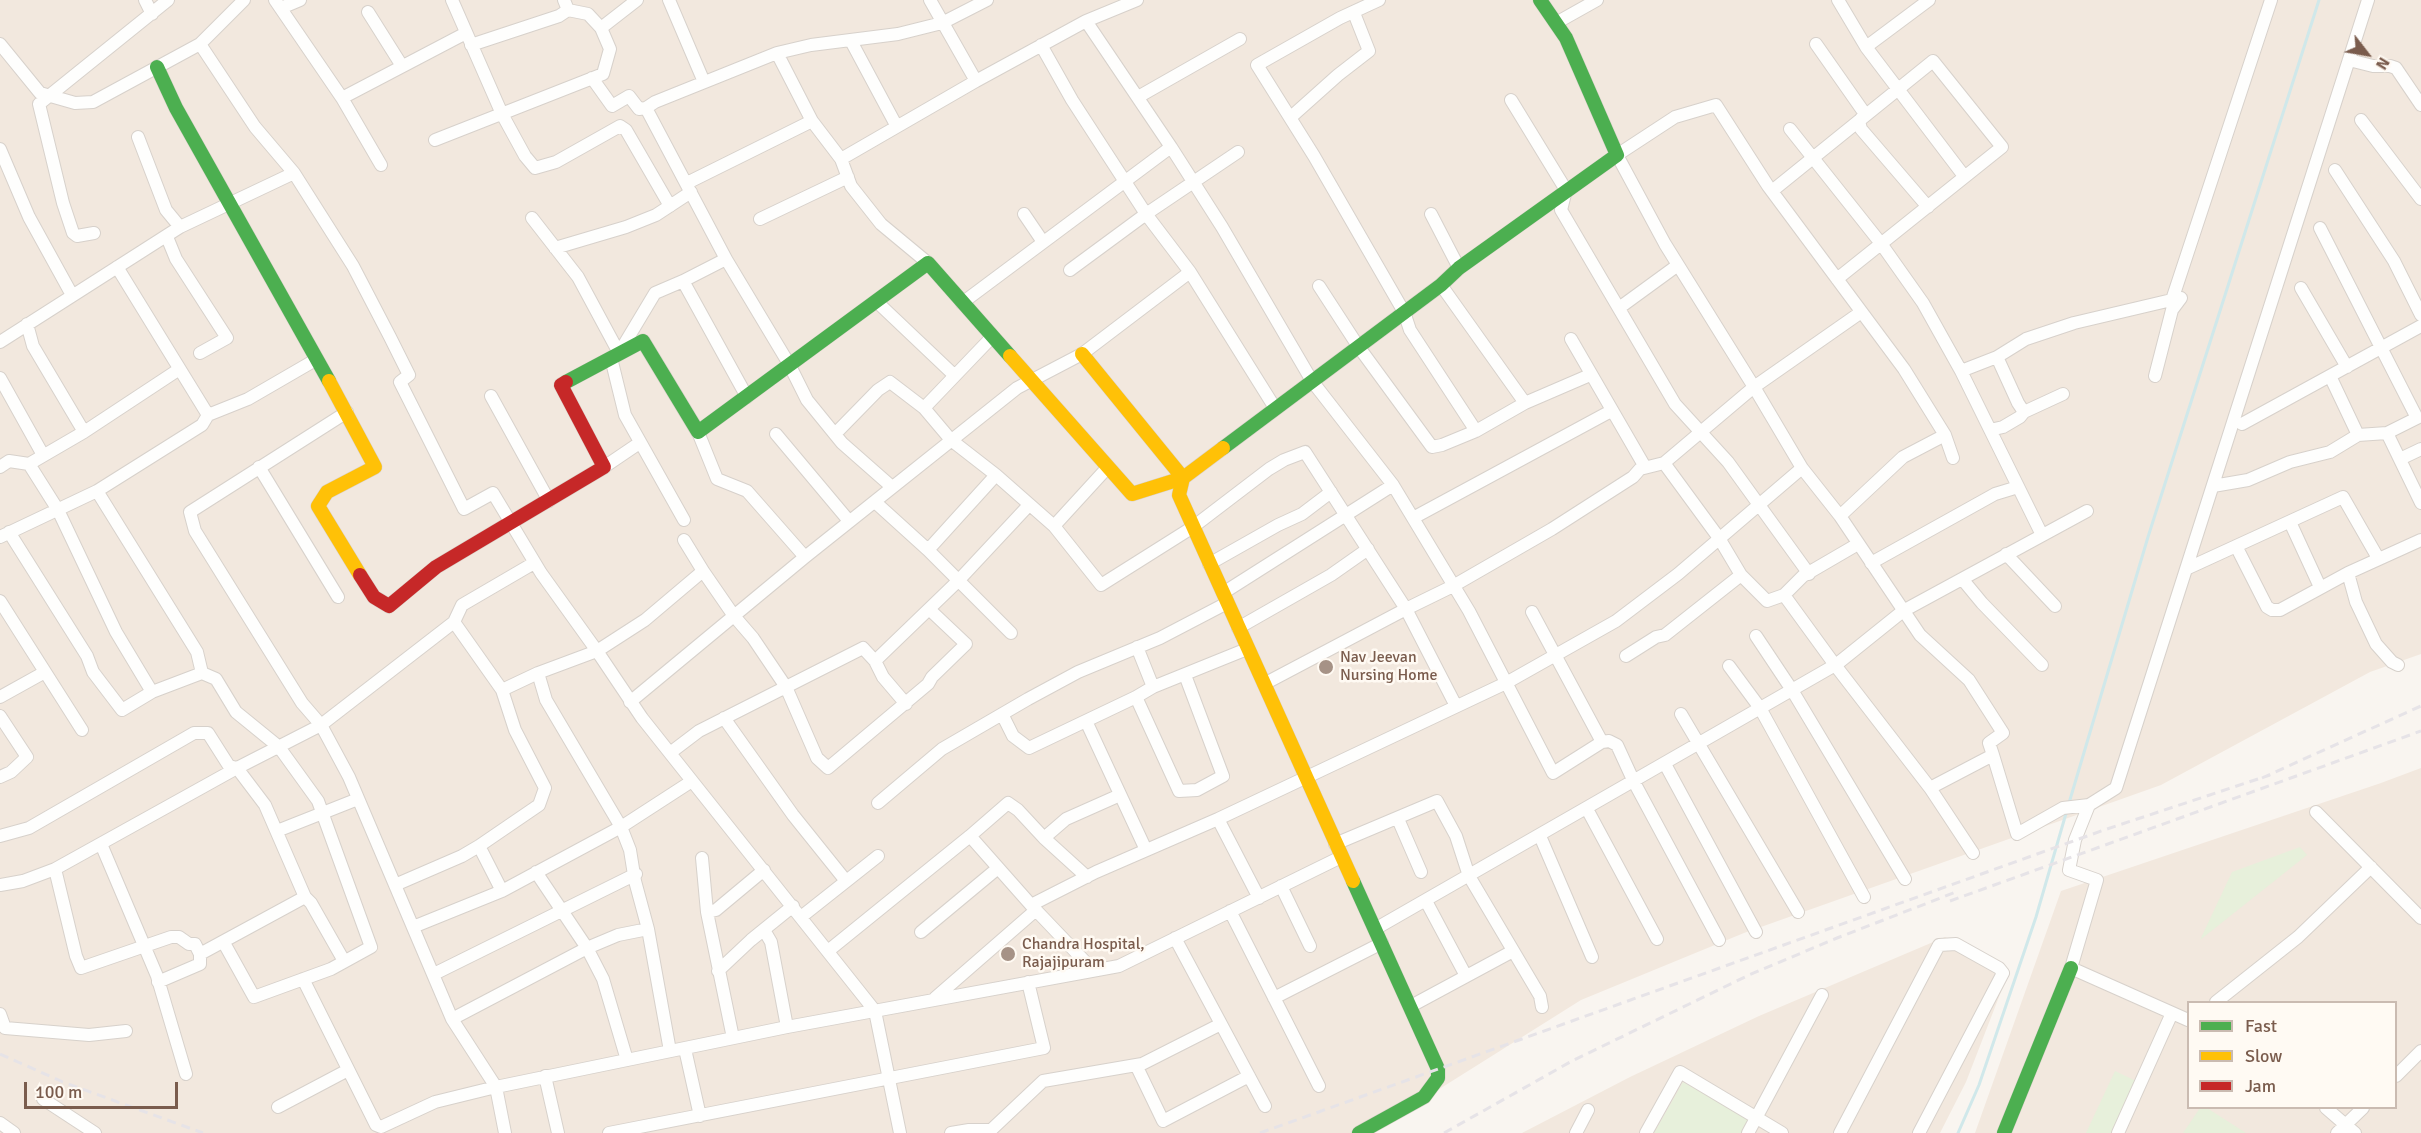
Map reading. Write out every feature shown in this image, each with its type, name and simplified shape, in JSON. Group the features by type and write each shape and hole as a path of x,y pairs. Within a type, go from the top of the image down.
{"street":[{"path":"144,0 152,14"},
{"path":"94,233 77,236 73,233 63,203 39,104 168,0"},
{"path":"0,44 40,93 75,103 93,102 200,44 244,0"},
{"path":"300,0 278,4 342,98 381,165"},
{"path":"452,0 502,114 525,156 535,168 556,162 620,126 626,130 670,206"},
{"path":"601,28 637,0"},
{"path":"669,0 704,82"},
{"path":"930,0 976,81"},
{"path":"592,78 612,106 629,96 639,109 646,108 655,102 777,53 811,45 898,34 942,23 987,0"},
{"path":"841,159 896,125 1041,45 1086,21 1137,0"},
{"path":"1379,0 1340,18 1257,65 1292,117 1404,312 1410,330 1476,432"},
{"path":"1540,0 1566,38 1617,155 1678,265 1802,468 1840,516 1920,635 1969,680 2003,733 1989,743 2017,834 2063,808 2089,805 2116,788 2368,0"},
{"path":"1556,23 1597,0"},
{"path":"1838,0 1866,47 1964,176"},
{"path":"1866,47 1929,0"},
{"path":"2181,298 2172,300 2271,0"},
{"path":"435,140 603,74 610,49 601,28 588,14 566,5 471,45"},
{"path":"368,12 402,66"},
{"path":"1292,117 1338,75 1369,51 1354,13"},
{"path":"1086,21 1172,147 1312,381 1394,484 1506,682 1553,773 1602,742 1609,741 1617,745 1634,782 1719,940"},
{"path":"342,98 466,33"},
{"path":"1138,97 1240,39"},
{"path":"851,40 896,125"},
{"path":"200,44 255,127 294,173 353,266 409,375 400,382 464,508 493,493 534,563 597,651 630,702 875,1011 900,1133"},
{"path":"1816,44 1863,111 1859,122 1861,129 1928,207"},
{"path":"1041,45 1072,100 1124,182 1190,273 1275,408"},
{"path":"777,53 812,121 841,159 851,186 881,224 927,263 1132,494 1183,478 1441,285 1459,268 1566,190 1675,117 1716,105 1772,191 1904,369 1944,435 1953,458"},
{"path":"2349,60 2373,66 2396,68 2421,105"},
{"path":"1772,191 1933,61 2002,147 1837,279"},
{"path":"157,67 176,108 347,412 375,467 327,492 318,506 374,597 389,606 436,567 549,501 635,446"},
{"path":"1510,100 1566,190 1561,210 1675,404 1728,462 1809,574"},
{"path":"646,108 726,259 789,364 807,400 842,443 892,487"},
{"path":"2361,120 2421,199"},
{"path":"555,248 626,227 656,215 670,206 689,188 812,121"},
{"path":"1790,129 1880,243 1923,303 1961,371 2042,535"},
{"path":"138,137 166,210 180,227"},
{"path":"962,303 1172,147"},
{"path":"0,148 29,217 72,295"},
{"path":"1070,270 1146,214 1238,152"},
{"path":"2335,170 2394,261 2421,315"},
{"path":"0,342 180,227 294,173"},
{"path":"760,219 848,177"},
{"path":"1431,213 1459,268"},
{"path":"1024,214 1043,242"},
{"path":"532,218 578,277 615,355 625,416 684,520"},
{"path":"2213,486 2248,480 2290,462 2330,452 2358,435 2387,433 2417,417 2320,228"},
{"path":"167,237 176,259 227,338 200,353"},
{"path":"615,355 655,292 683,281 726,259"},
{"path":"698,432 927,263"},
{"path":"1619,308 1678,265"},
{"path":"117,267 178,370 187,379 207,416"},
{"path":"630,702 849,521 1017,388 1082,354 1190,273"},
{"path":"683,281 747,397"},
{"path":"1441,285 1526,403"},
{"path":"1319,286 1358,346 1431,447 1476,432 1526,403 1590,375"},
{"path":"2301,288 2347,367"},
{"path":"1961,371 1997,357 2026,339 2074,323 2181,298"},
{"path":"2155,376 2172,310 2181,298"},
{"path":"876,301 954,375"},
{"path":"1264,684 1453,586 1552,529 1645,467 1664,464 1754,387 1857,315"},
{"path":"27,324 33,346 84,432"},
{"path":"2242,424 2421,326"},
{"path":"924,408 992,337"},
{"path":"1571,339 1645,467"},
{"path":"604,467 561,385 643,340 698,432 717,479 747,491 805,557"},
{"path":"1082,354 1183,478"},
{"path":"1997,357 2024,412"},
{"path":"224,943 254,997 331,969 371,947 318,801 279,747 236,712 216,679 202,673 152,692 122,710 93,672 87,656 5,535 97,491 202,425 207,416 248,399 317,358"},
{"path":"0,467 9,461 29,464 84,432 178,370"},
{"path":"2330,376 2358,435"},
{"path":"0,378 43,455"},
{"path":"835,434 878,390 890,382 924,408 951,440 996,475 1054,526 1101,585 1193,527 1269,469 1305,452 1406,609 1456,706"},
{"path":"1990,430 2003,427 2024,412 2063,394"},
{"path":"491,396 549,501"},
{"path":"1413,518 1611,411"},
{"path":"347,412 190,512 195,531 302,703 321,725 349,777 452,1019 496,1087 505,1133"},
{"path":"2387,433 2421,503"},
{"path":"776,434 849,521"},
{"path":"1840,516 1904,457 1944,435"},
{"path":"2400,459 2421,449"},
{"path":"29,464 58,510 116,632 152,692"},
{"path":"1664,464 1719,538 1741,575 1767,601 1784,596 1803,576 1858,544"},
{"path":"259,467 338,597"},
{"path":"1054,526 1108,468"},
{"path":"934,1000 1033,907 1087,877 1218,819 1506,682 1616,621 1678,574 1802,468"},
{"path":"928,550 996,475"},
{"path":"1183,478 1179,495 1438,1069 1438,1078 1424,1097 1359,1133"},
{"path":"878,803 942,749 1078,672 1160,638 1225,598 1346,514 1394,484"},
{"path":"1871,563 1995,494 2018,487"},
{"path":"97,491 197,652 202,673"},
{"path":"1209,564 1302,514 1330,492"},
{"path":"2186,569 2343,497 2378,558"},
{"path":"875,502 928,550 1011,633"},
{"path":"875,661 930,610 1029,505"},
{"path":"1375,929 1835,666 1903,611 2087,511"},
{"path":"2290,522 2320,587"},
{"path":"684,540 734,616 753,638 786,687 817,758 828,768 906,704 966,644 930,610"},
{"path":"2236,546 2267,607 2280,610 2378,558 2421,540"},
{"path":"1238,628 1331,575 1368,549"},
{"path":"2006,554 2055,606"},
{"path":"0,885 23,881 55,869 237,768 321,725 454,622 462,605 534,563"},
{"path":"502,690 538,673 597,651 645,620 703,571"},
{"path":"2348,573 2356,602 2376,644 2392,662 2398,664"},
{"path":"1626,656 1656,637 1665,635 1741,575"},
{"path":"1963,580 2042,665"},
{"path":"1784,596 1930,788 1973,853"},
{"path":"0,601 82,730"},
{"path":"1532,612 1602,742"},
{"path":"394,885 462,856 479,846 539,805 545,788 515,730 502,690 471,642 454,622"},
{"path":"1756,636 1792,690 1905,879"},
{"path":"1137,647 1153,687"},
{"path":"670,753 699,731 863,648 906,704"},
{"path":"1002,714 1013,736 1029,748 1136,698 1153,687 1247,649"},
{"path":"1729,666 1761,708 1864,897"},
{"path":"0,697 45,672"},
{"path":"538,673 546,700 621,827 630,850 636,874 635,881 648,928 670,1051"},
{"path":"1136,698 1179,791 1197,790 1223,777 1185,675"},
{"path":"1680,714 1798,912"},
{"path":"0,716 27,757 11,772 0,777"},
{"path":"724,718 793,815 846,881"},
{"path":"1086,721 1146,850"},
{"path":"0,836 24,830 194,733 208,733 230,766 237,768 265,805 305,897 311,903 344,961"},
{"path":"1930,788 1993,755"},
{"path":"1665,764 1756,932"},
{"path":"413,927 502,891 621,827 692,781"},
{"path":"1044,838 1066,819 1120,795"},
{"path":"277,831 358,799"},
{"path":"303,979 376,1125 381,1127 435,1102 545,1076 788,1027 1119,966 1259,898 1338,850 1437,801 1456,836 1470,876 1540,996 1542,1007"},
{"path":"828,951 970,836 1008,802 1087,877"},
{"path":"2004,1133 2071,968 2097,880 2069,870 2075,840 2089,805"},
{"path":"1587,809 1657,939"},
{"path":"2316,812 2421,918"},
{"path":"1218,819 1259,898"},
{"path":"1398,819 1421,872"},
{"path":"970,836 1093,970"},
{"path":"1540,836 1592,957"},
{"path":"100,844 120,895 145,945 186,1074"},
{"path":"479,846 502,891"},
{"path":"801,917 878,856"},
{"path":"702,858 707,912 733,1038"},
{"path":"2217,1001 2298,937 2371,867"},
{"path":"921,932 998,868"},
{"path":"55,869 81,968 171,937 179,937 189,944 195,944 200,954 200,964 158,982"},
{"path":"707,912 716,910 764,870"},
{"path":"536,872 587,948 603,979 627,1060"},
{"path":"434,974 636,874"},
{"path":"1281,886 1310,946"},
{"path":"200,954 305,897"},
{"path":"1426,901 1466,976"},
{"path":"718,972 792,906"},
{"path":"1230,911 1319,1086"},
{"path":"452,1019 587,948 618,935 648,928"},
{"path":"764,930 771,942 788,1027"},
{"path":"1175,938 1264,1106"},
{"path":"1274,998 1382,943"},
{"path":"1840,1133 1939,945 1956,944 1999,968 2003,973 1919,1133"},
{"path":"1411,1006 1513,951"},
{"path":"2071,968 2187,1020"},
{"path":"609,1133 1044,1048 1028,982"},
{"path":"1748,1133 1822,995"},
{"path":"2118,1133 2172,1013"},
{"path":"0,1014 5,1028 89,1035 126,1031"},
{"path":"951,1133 991,1130 1043,1081 1136,1065 1221,1024"},
{"path":"685,1049 700,1116"},
{"path":"2397,1075 2421,1051"},
{"path":"1136,1065 1163,1120 1249,1076"},
{"path":"278,1107 348,1070"},
{"path":"1646,1133 1680,1072 1782,1133"},
{"path":"545,1076 558,1133"},
{"path":"43,1099 95,1133"},
{"path":"2328,1109 2351,1128"},
{"path":"2337,1133 2351,1128 2362,1109"},
{"path":"1576,1133 1588,1110"},
{"path":"0,1123 14,1133"}],"shaded area":[{"path":"0,0 2421,0 2421,654 2370,672 2161,785 1744,933 1581,1000 1398,1115 1374,1133 0,1133"},
{"path":"2421,768 2421,1133 1975,1133 2061,891"},
{"path":"1945,937 2009,971 1966,1082 1940,1133 1522,1133 1630,1077 1759,1016"}],"green space":[{"path":"2300,847 2307,855 2200,940 2232,872"},
{"path":"2115,1071 2136,1081 2111,1133 2086,1133"},
{"path":"1683,1082 1750,1120 1742,1133 1654,1133"},
{"path":"2199,1109 2209,1109 2246,1133 2183,1133"}],"waterway":[{"path":"2069,803 2148,537 2319,0"},
{"path":"1958,1133 1979,1085 2036,917 2067,810"}],"railway":[{"path":"2262,778 2421,706"},
{"path":"1950,901 2421,731"},
{"path":"1260,1133 2104,830 2270,775"},
{"path":"1444,1133 1572,1061 1749,975 1956,892"},
{"path":"0,1054 63,1082 203,1133"}],"traffic: fast":[{"path":"1223,448 1441,285 1459,268 1617,155 1566,38 1540,0"},
{"path":"157,67 176,108 329,381"},
{"path":"566,382 643,341 698,432 928,263 1010,356"},
{"path":"1353,881 1438,1069 1438,1078 1424,1097 1359,1133"},
{"path":"2004,1133 2071,968"}],"traffic: slow":[{"path":"1010,356 1132,494 1183,478 1082,354"},
{"path":"329,381 375,467 327,492 318,506 360,575"},
{"path":"1223,448 1183,478 1179,495 1353,881"}],"traffic: jam":[{"path":"360,575 374,597 389,606 436,567 604,467 561,385 566,382"}],"place":[{"name":"Nav Jeevan Nursing Home","path":"1326,667"},
{"name":"Chandra Hospital, Rajajipuram","path":"1008,954"}]}
